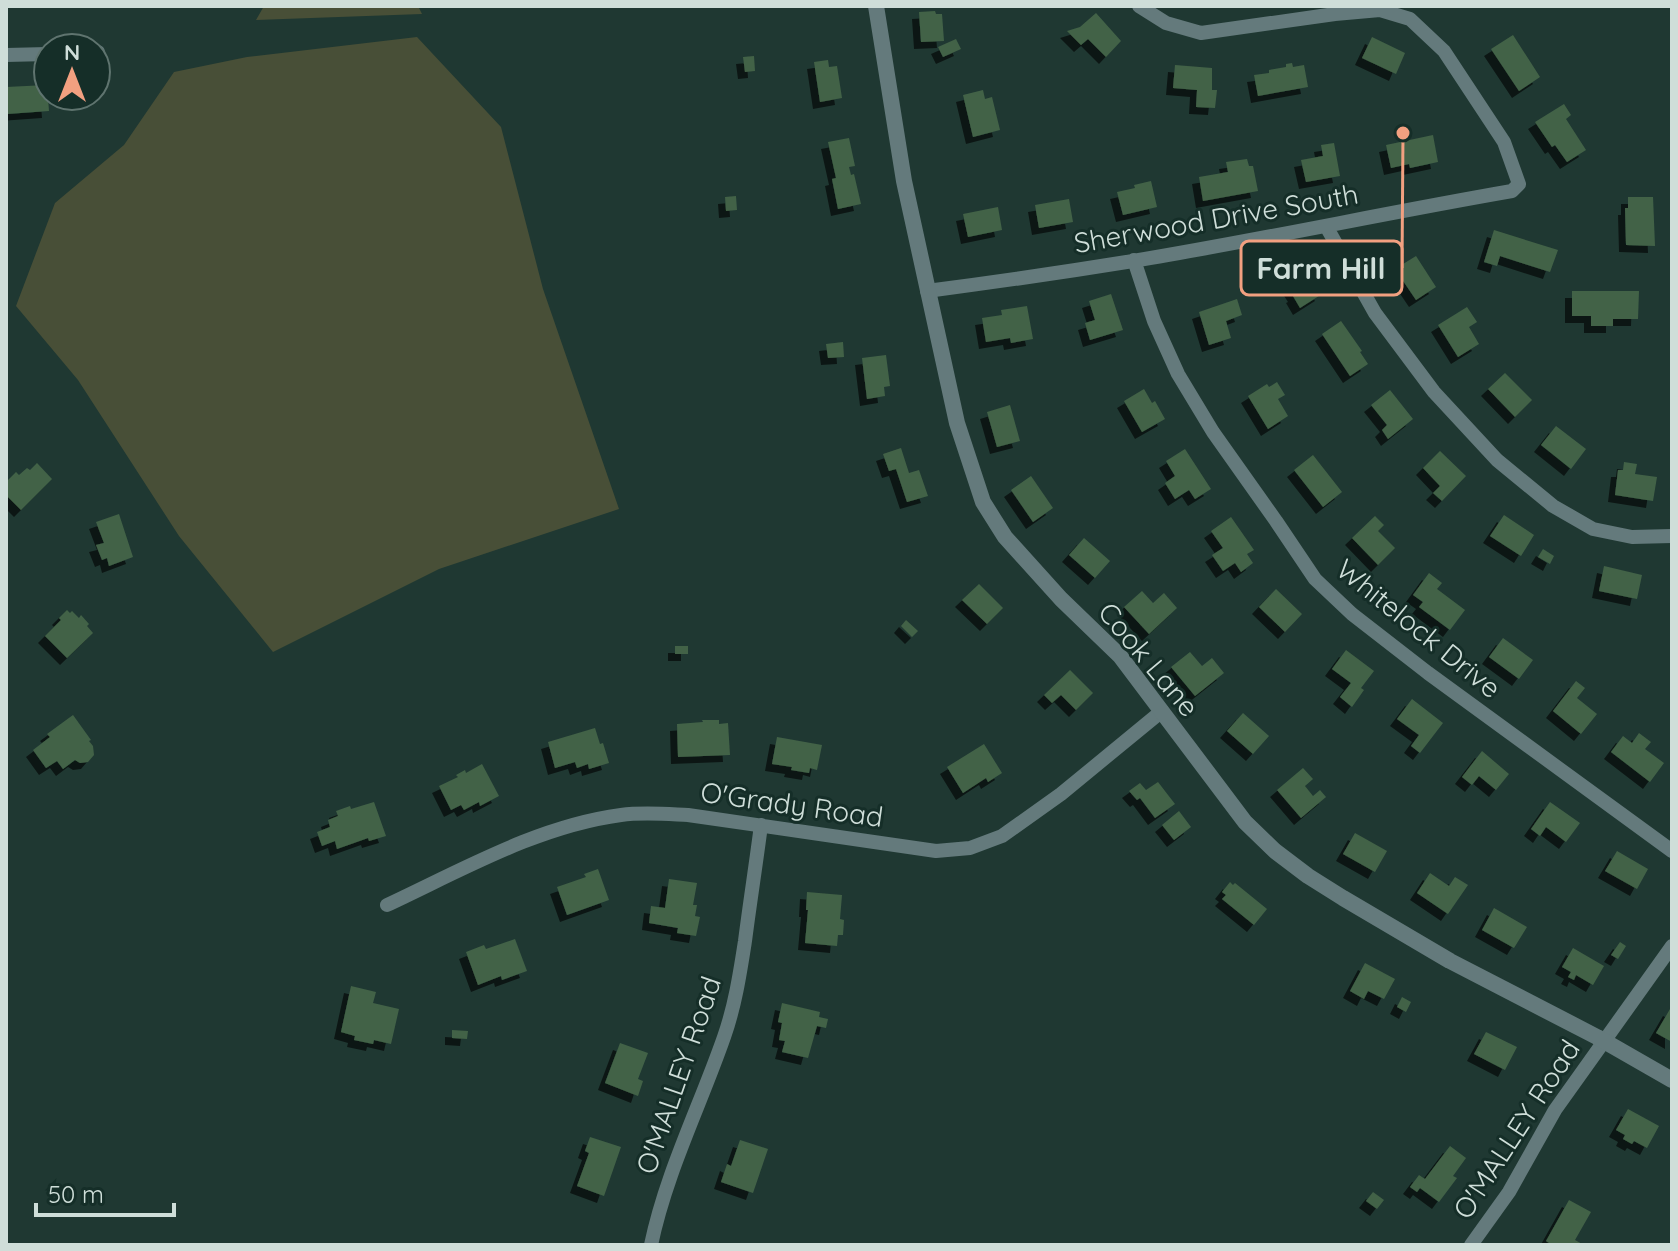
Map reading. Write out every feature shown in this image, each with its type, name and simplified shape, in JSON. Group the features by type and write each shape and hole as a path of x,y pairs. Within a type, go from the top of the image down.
{"street":[{"name":"Cook Lane","path":"876,6 899,153 957,423 983,502 1005,537 1061,599 1120,656 1245,822 1275,851 1343,898 1462,968 1604,1041 1672,1080"},
{"name":"Sherwood Drive South","path":"927,291 1134,260 1326,226 1512,191 1519,184 1504,142 1444,51 1410,19 1380,10 1201,33 1166,23 1139,6"},
{"path":"6,55 32,54"},
{"path":"1326,226 1375,313 1434,392 1497,460 1553,506 1593,529 1632,537 1672,536"},
{"name":"Whitelock Drive","path":"1134,260 1154,321 1178,374 1213,432 1315,579 1352,614 1428,673 1672,851"},
{"name":"O'Grady Road","path":"387,905 553,831 623,815 665,813 936,851 981,845 1002,836 1061,794 1162,711"},
{"name":"O'MALLEY Road","path":"651,1245 657,1217 728,1023 741,964 761,825"},
{"name":"O'MALLEY Road","path":"1471,1245 1509,1192 1555,1110 1672,946"}],"green space":[{"path":"264,6 418,6 422,14 256,20"},
{"path":"417,37 501,127 543,289 619,509 439,569 273,652 179,536 78,380 16,306 55,203 124,145 174,72 247,57"}],"building":[{"path":"919,12 942,14 944,41 921,42"},
{"path":"1096,13 1121,41 1106,57 1088,39 1081,45 1067,31 1080,27"},
{"path":"1513,35 1540,77 1519,91 1491,49"},
{"path":"1372,37 1405,53 1396,74 1362,58"},
{"path":"956,39 961,49 943,57 938,47"},
{"path":"754,56 755,71 745,72 743,57"},
{"path":"828,60 829,67 837,66 842,98 820,102 814,62"},
{"path":"1292,63 1293,67 1304,65 1308,87 1258,96 1254,75 1269,73 1269,70"},
{"path":"1175,65 1212,68 1212,90 1217,90 1215,108 1196,107 1197,90 1173,88"},
{"path":"32,86 32,112 35,112 7,114 6,87"},
{"path":"983,90 985,99 992,97 1000,130 973,137 963,95"},
{"path":"1564,104 1571,115 1566,119 1586,150 1567,162 1535,122"},
{"path":"1433,135 1438,162 1410,168 1409,164 1391,168 1386,145"},
{"path":"849,138 855,166 849,167 851,175 854,174 861,204 838,209 832,179 836,178 828,142"},
{"path":"1334,143 1340,176 1306,182 1301,160 1323,156 1321,145"},
{"path":"1247,159 1249,166 1253,166 1258,191 1203,201 1199,177 1228,172 1226,162"},
{"path":"1151,181 1157,207 1123,215 1117,192"},
{"path":"736,196 737,210 726,211 725,197"},
{"path":"1628,197 1653,197 1655,246 1626,245 1625,208 1628,208"},
{"path":"1069,199 1073,222 1039,228 1035,205"},
{"path":"998,207 1002,230 968,237 963,214"},
{"path":"1494,230 1558,250 1550,272 1500,256 1497,266 1484,262"},
{"path":"1416,256 1436,287 1416,300 1395,269"},
{"path":"1301,262 1322,294 1300,308 1282,275"},
{"path":"1572,291 1639,291 1638,319 1613,319 1613,326 1591,326 1591,316 1572,316"},
{"path":"1111,294 1123,330 1090,340 1085,323 1095,320 1089,301"},
{"path":"1237,299 1242,315 1226,321 1231,338 1209,345 1199,312"},
{"path":"1027,306 1033,339 1011,343 1010,338 986,342 982,318 1002,315 1001,310"},
{"path":"1467,307 1477,322 1469,327 1479,344 1458,357 1438,325"},
{"path":"1341,321 1368,364 1350,376 1322,334"},
{"path":"843,342 844,357 828,358 826,344"},
{"path":"886,355 890,386 884,387 885,396 867,399 862,358"},
{"path":"1505,373 1532,400 1515,417 1488,389"},
{"path":"1277,382 1285,395 1278,399 1288,416 1268,429 1248,396 1267,384 1269,387"},
{"path":"1144,389 1165,419 1142,432 1124,401"},
{"path":"1390,390 1413,419 1388,439 1382,430 1387,425 1371,405"},
{"path":"1010,405 1020,441 997,447 987,412"},
{"path":"1556,426 1586,449 1571,469 1541,445"},
{"path":"901,448 909,473 919,470 928,496 907,502 896,469 889,471 883,454"},
{"path":"1185,449 1211,489 1195,499 1189,490 1175,499 1165,483 1175,476 1166,461"},
{"path":"1440,451 1466,476 1442,501 1433,493 1440,486 1423,468"},
{"path":"1313,455 1342,492 1323,507 1294,470"},
{"path":"1624,462 1637,464 1635,474 1657,477 1653,501 1615,495 1618,470 1623,470"},
{"path":"37,463 52,479 21,510 6,495 6,482 16,472 19,475"},
{"path":"1031,476 1053,508 1033,522 1011,490"},
{"path":"119,514 133,557 109,566 107,558 102,560 96,545 104,543 96,522"},
{"path":"1504,515 1534,535 1521,556 1490,536"},
{"path":"1375,516 1384,525 1378,531 1395,548 1378,565 1352,538"},
{"path":"1231,517 1254,550 1247,554 1253,563 1241,572 1235,563 1223,571 1212,555 1223,548 1211,531"},
{"path":"1084,538 1110,561 1095,578 1069,555"},
{"path":"1543,549 1554,556 1550,564 1538,557"},
{"path":"1604,566 1642,575 1637,599 1599,591"},
{"path":"1429,573 1442,583 1437,589 1465,610 1450,630 1419,607 1423,602 1413,595"},
{"path":"979,584 1003,608 987,624 962,600"},
{"path":"1276,589 1302,614 1285,632 1259,607"},
{"path":"1142,591 1153,603 1164,593 1177,608 1149,634 1124,607"},
{"path":"67,610 79,618 81,615 93,633 67,658 45,636"},
{"path":"906,620 918,631 912,637 901,626"},
{"path":"1503,638 1533,660 1519,679 1489,657"},
{"path":"675,646 688,646 688,654 675,654"},
{"path":"1346,650 1374,671 1352,707 1340,697 1351,683 1332,669"},
{"path":"1190,652 1202,666 1212,658 1224,673 1195,696 1171,667"},
{"path":"1070,670 1093,693 1076,710 1061,695 1052,703 1044,695"},
{"path":"1576,681 1585,688 1577,698 1597,714 1581,734 1553,711"},
{"path":"1412,699 1443,723 1420,753 1411,746 1419,735 1397,719"},
{"path":"1243,713 1269,736 1253,754 1227,731"},
{"path":"73,715 91,740 94,755 88,762 75,760 63,769 57,761 46,768 33,750 50,737 47,734"},
{"path":"702,720 728,723 730,755 678,757 677,724"},
{"path":"595,728 609,763 589,769 588,764 577,768 575,762 555,768 548,742"},
{"path":"1639,733 1651,742 1645,749 1664,763 1650,782 1611,752 1623,736 1632,743"},
{"path":"777,737 822,745 817,770 810,768 809,773 772,764"},
{"path":"984,744 1002,773 988,782 986,778 963,793 947,767"},
{"path":"1482,751 1509,774 1496,790 1479,776 1472,785 1462,777"},
{"path":"482,764 499,796 480,806 479,802 464,810 461,805 451,810 439,786 465,770 466,773"},
{"path":"1303,768 1313,779 1305,786 1313,796 1320,790 1326,797 1301,818 1277,790"},
{"path":"1158,782 1175,804 1155,818 1140,798 1137,800 1129,791 1140,783 1146,790"},
{"path":"374,802 386,836 369,841 368,838 337,849 335,841 322,846 317,832 330,827 328,820 338,816 336,811"},
{"path":"1550,802 1580,823 1566,842 1546,827 1540,836 1531,829"},
{"path":"1179,811 1191,827 1174,840 1162,825"},
{"path":"1355,833 1387,851 1375,872 1343,854"},
{"path":"1617,851 1648,869 1637,889 1605,871"},
{"path":"598,869 609,900 567,915 557,887 586,877 584,874"},
{"path":"1430,873 1449,886 1455,877 1468,885 1448,914 1417,893"},
{"path":"669,879 697,883 693,905 697,905 695,916 700,917 696,936 677,933 678,928 649,923 651,906 665,908"},
{"path":"1230,882 1267,909 1254,925 1222,899 1226,895 1222,892"},
{"path":"807,892 842,895 840,919 844,920 843,935 838,935 837,946 805,943"},
{"path":"1494,908 1527,927 1514,948 1482,930"},
{"path":"515,939 527,971 478,985 466,952"},
{"path":"1620,942 1626,946 1618,959 1611,955"},
{"path":"1573,948 1604,966 1593,985 1576,975 1574,980 1568,977 1571,972 1562,967"},
{"path":"1365,963 1395,979 1384,999 1368,991 1364,999 1350,991"},
{"path":"351,986 376,992 373,1003 399,1009 391,1044 354,1040 355,1036 341,1032"},
{"path":"1402,997 1411,1002 1406,1012 1397,1007"},
{"path":"782,1003 820,1012 819,1017 828,1019 826,1028 817,1026 808,1058 782,1052 785,1041 779,1040 782,1023 778,1022"},
{"path":"1672,1010 1672,1042 1656,1033"},
{"path":"452,1030 468,1031 467,1039 452,1038"},
{"path":"1486,1032 1517,1047 1505,1070 1474,1054"},
{"path":"620,1043 648,1053 638,1079 643,1081 638,1096 605,1083"},
{"path":"1628,1109 1659,1126 1647,1148 1623,1139 1625,1135 1616,1130"},
{"path":"590,1137 621,1147 604,1196 577,1186 589,1153 585,1151"},
{"path":"740,1140 768,1149 753,1193 721,1182 727,1164 731,1166"},
{"path":"1450,1146 1466,1158 1453,1176 1457,1178 1439,1202 1420,1188 1417,1192 1410,1187 1419,1175 1425,1179"},
{"path":"1373,1192 1384,1200 1377,1209 1366,1201"},
{"path":"1569,1200 1591,1212 1575,1240 1584,1245 1548,1245 1546,1241"}],"place":[{"name":"Farm Hill","path":"1403,133"}]}
